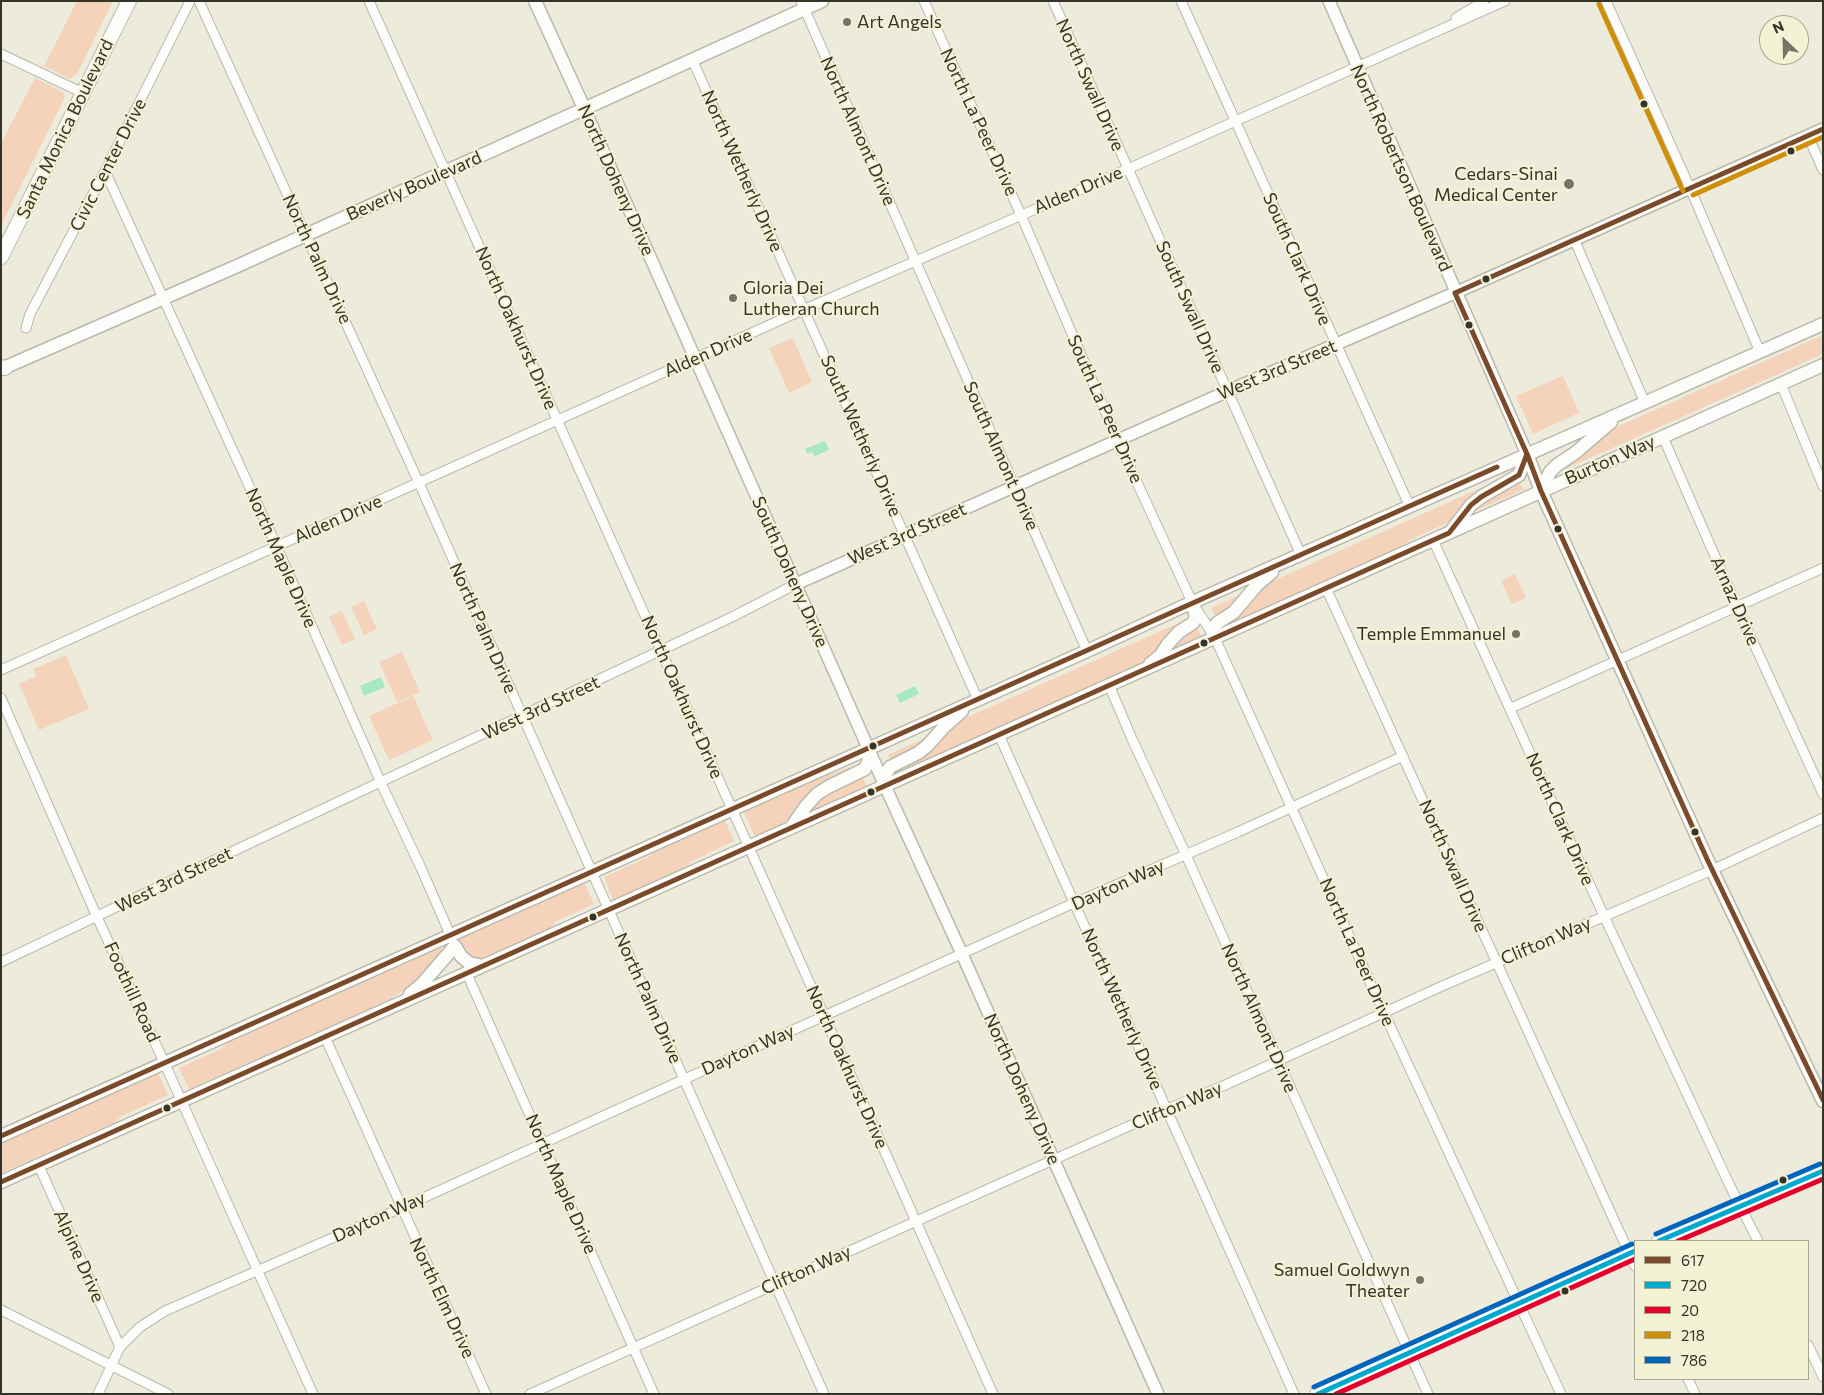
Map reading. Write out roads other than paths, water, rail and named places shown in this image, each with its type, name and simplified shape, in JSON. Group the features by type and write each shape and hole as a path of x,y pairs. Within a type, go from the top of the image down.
{"main road":[{"name":"Santa Monica Boulevard","path":"3,248 129,1"},
{"name":"Beverly Boulevard","path":"2,371 446,172 692,59 803,5 822,1"},
{"name":"North Doheny Drive","path":"538,2 584,108"},
{"path":"1,1136 164,1062 453,941 592,872 1410,506 1525,449 1618,415 1823,324"},
{"name":"Burton Way","path":"1,1182 1822,365"},
{"path":"1541,491 1550,472 1618,415"},
{"path":"1449,533 1471,505 1481,497 1519,476 1525,449"},
{"name":"North Robertson Boulevard","path":"1525,449 1541,491 1712,870 1823,1101"},
{"path":"1215,638 1214,627 1218,622 1234,612 1257,585 1282,564"},
{"path":"1143,670 1160,656 1179,632 1193,623 1196,617 1192,602"},
{"path":"885,786 885,775 890,767 918,753 927,746 944,727 974,701"},
{"path":"791,828 817,794 865,769 870,760 869,748"},
{"path":"453,941 462,956 469,963 483,966"},
{"path":"397,1005 422,984 453,941"},
{"path":"1661,1240 1823,1171"},
{"path":"1317,1394 1518,1303 1633,1257"}],"street":[{"name":"Civic Center Drive","path":"26,328 30,314 105,171 190,1"},
{"name":"North Palm Drive","path":"199,1 419,483 824,1394"},
{"name":"North Oakhurst Drive","path":"369,1 993,1394"},
{"name":"North La Peer Drive","path":"924,1 1021,215"},
{"name":"North Swall Drive","path":"1053,1 1128,169"},
{"path":"1181,1 1234,121"},
{"name":"North Robertson Boulevard","path":"1329,1 1525,449"},
{"name":"Alden Drive","path":"1416,41 1484,1"},
{"name":"Alden Drive","path":"1,670 805,309 1128,169 1505,1"},
{"path":"1606,1 1690,188 1760,352"},
{"name":"North Almont Drive","path":"803,5 915,261"},
{"path":"1,54 83,93"},
{"name":"North Wetherly Drive","path":"692,59 805,309"},
{"name":"North Doheny Drive","path":"584,108 695,359"},
{"name":"South Clark Drive","path":"1234,121 1410,506"},
{"name":"West 3rd Street","path":"1,962 242,847 522,717 732,617 796,584 1823,129"},
{"path":"1808,136 1823,170"},
{"name":"South Swall Drive","path":"1128,169 1301,555"},
{"name":"North Maple Drive","path":"105,171 453,941"},
{"name":"South La Peer Drive","path":"1021,215 1118,440 1192,602"},
{"path":"1574,240 1645,403"},
{"name":"South Almont Drive","path":"915,261 1087,651"},
{"name":"South Wetherly Drive","path":"805,309 905,536 974,701"},
{"name":"South Doheny Drive","path":"695,359 885,786"},
{"path":"1781,384 1823,486"},
{"name":"Arnaz Drive","path":"1663,437 1737,607 1823,794"},
{"name":"North Clark Drive","path":"1433,540 1604,916 1741,1206"},
{"path":"1511,708 1823,568"},
{"name":"North Swall Drive","path":"1326,588 1633,1257"},
{"name":"North La Peer Drive","path":"1192,602 1215,638 1384,1013 1518,1303"},
{"name":"North Almont Drive","path":"1109,685 1409,1352"},
{"name":"Foothill Road","path":"1,698 97,917 182,1101 313,1394"},
{"name":"North Wetherly Drive","path":"999,735 1294,1394"},
{"name":"Dayton Way","path":"98,1394 120,1347 140,1328 165,1311 401,1208 1403,756"},
{"name":"North Doheny Drive","path":"885,786 1158,1394"},
{"name":"Clifton Way","path":"530,1394 1496,962 1712,870 1823,818"},
{"name":"North Maple Drive","path":"467,974 654,1394"},
{"name":"North Elm Drive","path":"325,1037 486,1394"},
{"name":"Alpine Drive","path":"39,1166 120,1347"},
{"path":"1741,1206 1758,1240"},
{"path":"1518,1303 1561,1394"},
{"path":"1,1310 168,1394"},
{"path":"1809,1347 1823,1377"},
{"path":"1409,1352 1428,1394"},
{"path":"1688,1380 1695,1394"}],"place":[{"name":"Art Angels","path":"847,22"},
{"name":"Cedars-Sinai Medical Center","path":"1569,184"},
{"name":"Gloria Dei Lutheran Church","path":"733,298"},
{"name":"Temple Emmanuel","path":"1516,634"},
{"name":"Samuel Goldwyn Theater","path":"1420,1280"}]}
